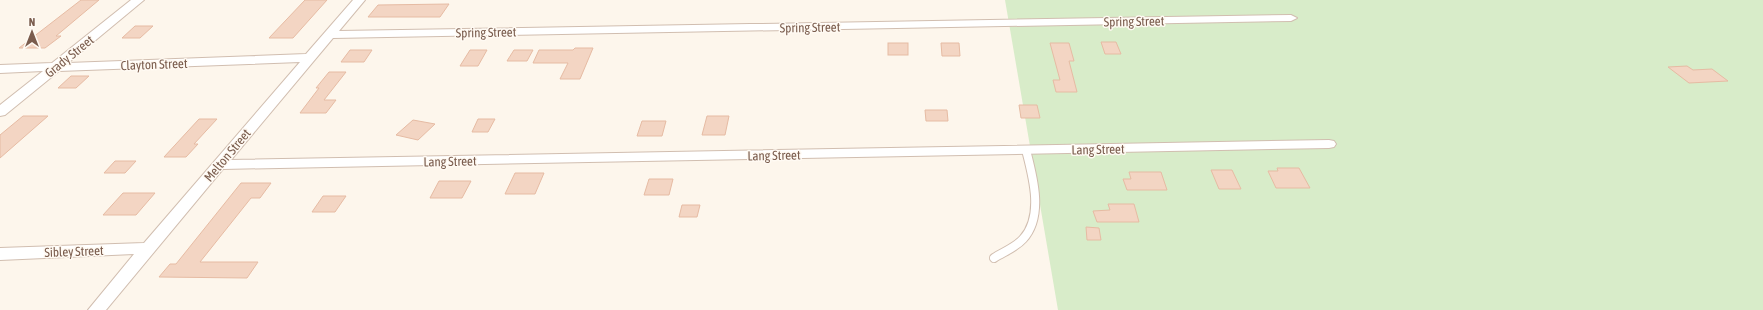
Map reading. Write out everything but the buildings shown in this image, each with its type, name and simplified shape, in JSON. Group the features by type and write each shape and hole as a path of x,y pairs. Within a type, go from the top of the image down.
{"street":[{"name":"Grady Street","path":"0,112 138,0"},
{"name":"Melton Street","path":"96,310 359,0"},
{"name":"Spring Street","path":"329,35 1291,18"},
{"name":"Clayton Street","path":"0,69 309,58"},
{"name":"Lang Street","path":"219,165 1329,144"},
{"name":"Sibley Street","path":"0,254 148,248"}],"lane":[{"path":"994,258 1023,239 1032,223 1036,194 1026,150"}],"green space":[{"path":"1005,0 1763,0 1763,310 1058,310"}]}
